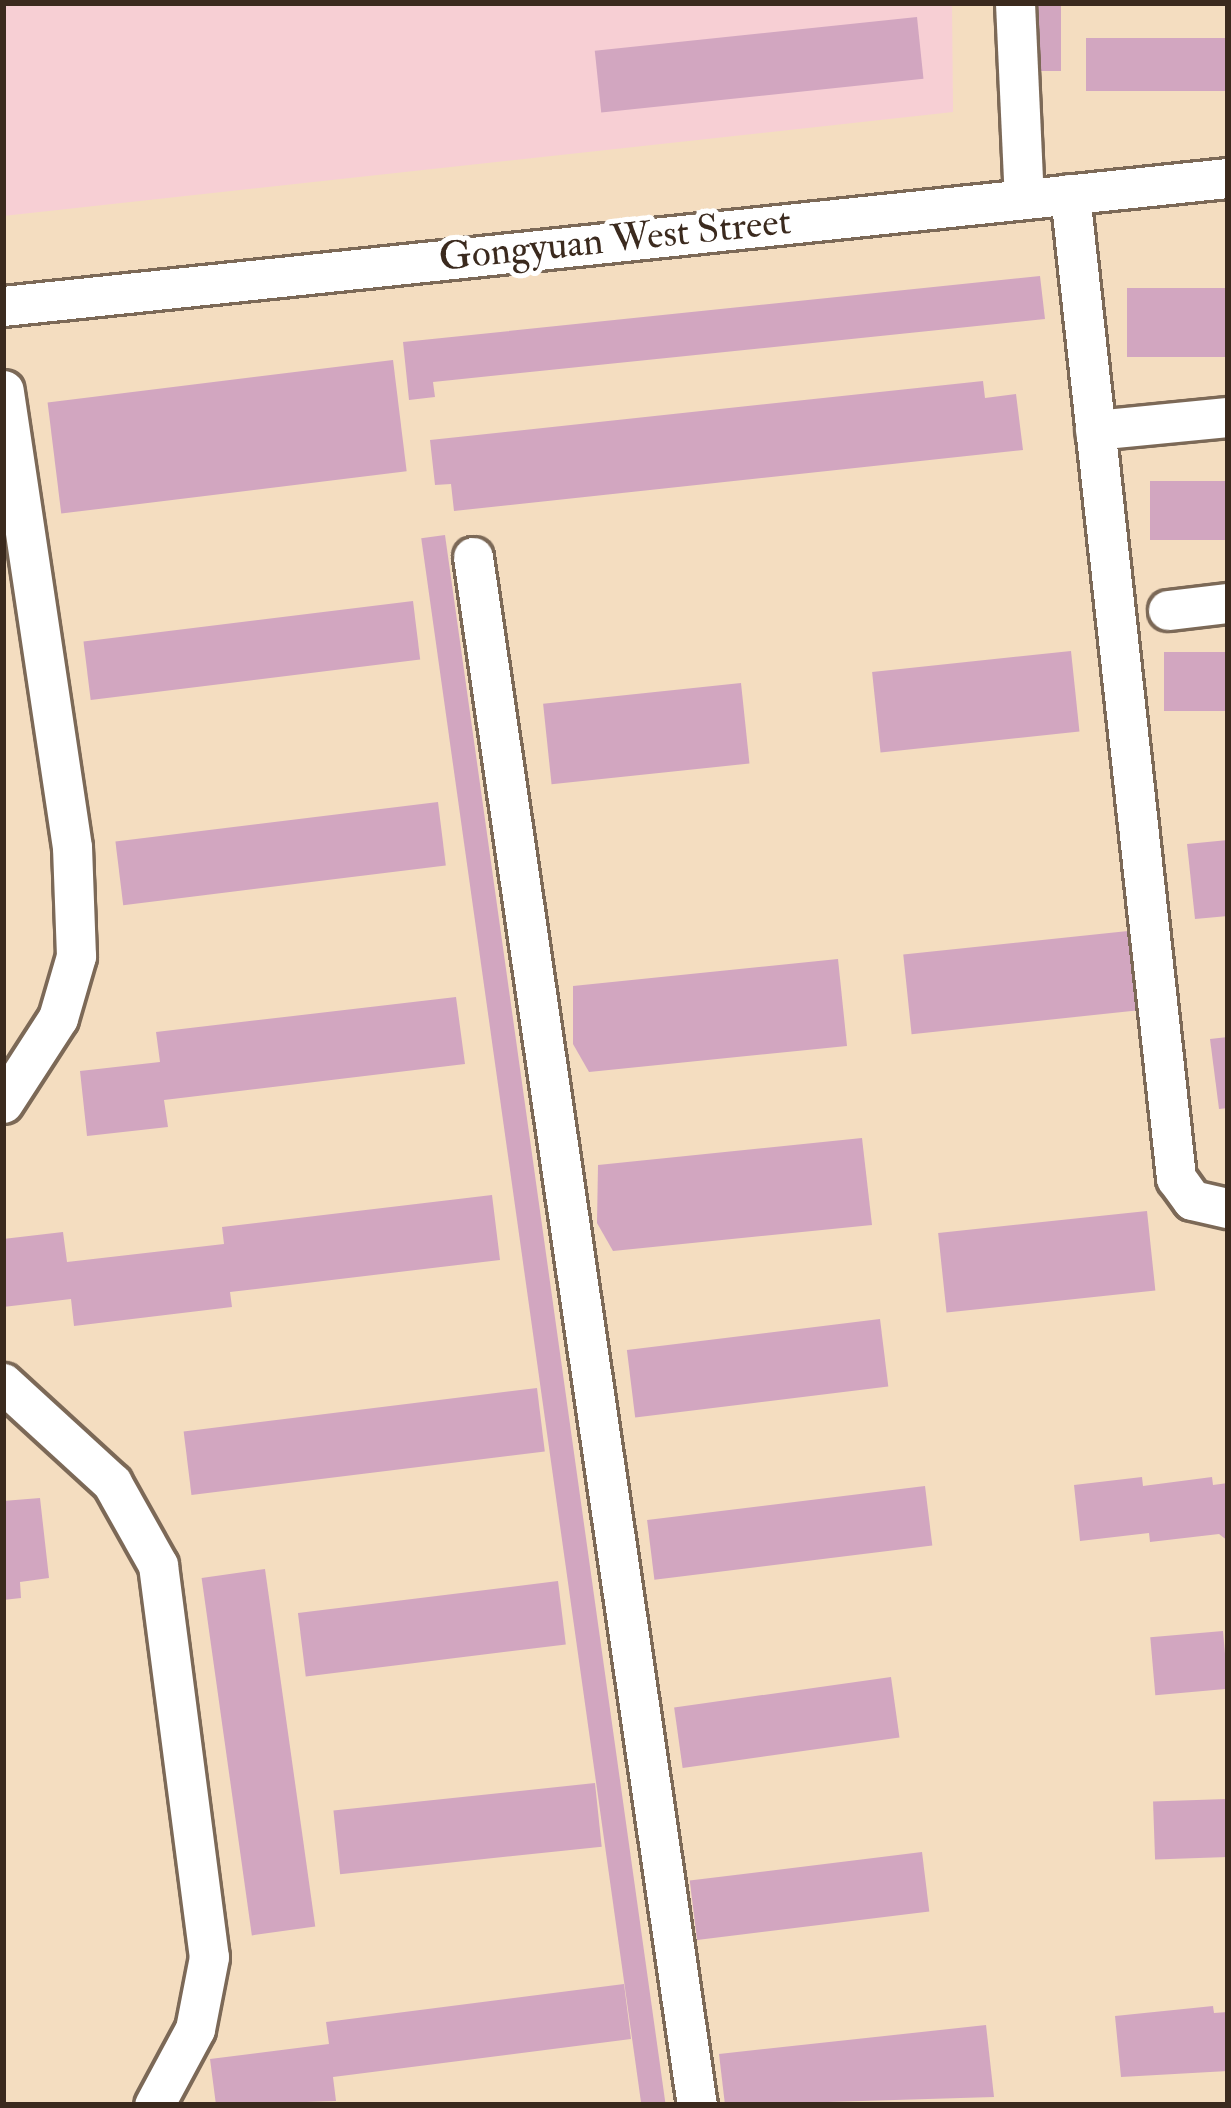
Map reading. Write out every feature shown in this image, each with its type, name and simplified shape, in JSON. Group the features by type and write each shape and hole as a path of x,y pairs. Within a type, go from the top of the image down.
{"street":[{"path":"1015,3 1024,199"},
{"name":"Gongyuan West Street","path":"3,306 1228,178"},
{"path":"1070,194 1176,1178 1192,1200 1228,1208"},
{"path":"3,1102 58,1018 76,956 72,847 15,550 4,390"},
{"path":"1095,430 1228,417"},
{"path":"472,557 698,2105"},
{"path":"1168,610 1228,603"},
{"path":"3,1383 112,1484 158,1565 209,1958 195,2029 154,2105"}],"shaded area":[{"path":"3,3 952,3 953,112 3,216"}],"building":[{"path":"1031,3 1061,3 1061,71 1031,71"},
{"path":"917,17 923,79 601,113 595,51"},
{"path":"1086,38 1228,38 1228,91 1086,91"},
{"path":"1040,276 1045,319 433,382 435,397 409,400 403,342"},
{"path":"1127,288 1228,288 1228,357 1127,357"},
{"path":"393,360 407,471 61,514 48,402"},
{"path":"983,381 985,398 1016,394 1023,450 454,511 451,484 435,485 430,440"},
{"path":"1150,481 1228,481 1228,540 1150,540"},
{"path":"445,535 666,2105 641,2105 421,538"},
{"path":"413,601 420,660 91,700 83,641"},
{"path":"1071,651 1079,732 881,752 872,672"},
{"path":"1164,652 1228,652 1228,711 1164,711"},
{"path":"741,683 749,764 552,784 543,704"},
{"path":"438,802 446,866 123,905 115,842"},
{"path":"1228,840 1228,916 1195,919 1187,844"},
{"path":"1128,931 1136,1011 912,1034 903,955"},
{"path":"838,959 847,1046 589,1072 573,1044 573,986"},
{"path":"456,997 465,1064 164,1100 168,1127 87,1136 80,1071 160,1062 156,1032"},
{"path":"1228,1037 1228,1108 1219,1109 1210,1039"},
{"path":"862,1138 872,1225 613,1251 597,1223 598,1165"},
{"path":"492,1195 500,1260 230,1292 232,1307 74,1326 71,1299 3,1307 3,1239 63,1232 67,1262 224,1244 222,1227"},
{"path":"1147,1211 1155,1291 947,1313 938,1233"},
{"path":"880,1319 888,1386 635,1418 627,1350"},
{"path":"537,1388 545,1452 191,1495 184,1431"},
{"path":"1142,1477 1143,1486 1212,1477 1213,1485 1228,1483 1228,1541 1219,1534 1150,1542 1149,1533 1080,1541 1074,1485"},
{"path":"925,1486 932,1546 654,1580 647,1520"},
{"path":"40,1498 49,1578 20,1582 21,1598 3,1600 3,1501"},
{"path":"265,1569 315,1926 252,1935 202,1578"},
{"path":"558,1581 566,1645 306,1676 298,1613"},
{"path":"1223,1631 1228,1689 1155,1695 1150,1637"},
{"path":"891,1677 899,1737 683,1768 674,1707"},
{"path":"595,1783 602,1847 340,1874 333,1810"},
{"path":"1226,1799 1228,1857 1155,1860 1153,1802"},
{"path":"922,1852 929,1912 697,1940 690,1881"},
{"path":"624,1984 631,2039 333,2077 336,2101 216,2105 210,2059 329,2044 326,2022"},
{"path":"1213,2006 1214,2013 1228,2012 1228,2071 1121,2077 1115,2016"},
{"path":"986,2025 994,2097 725,2105 719,2054"}]}
